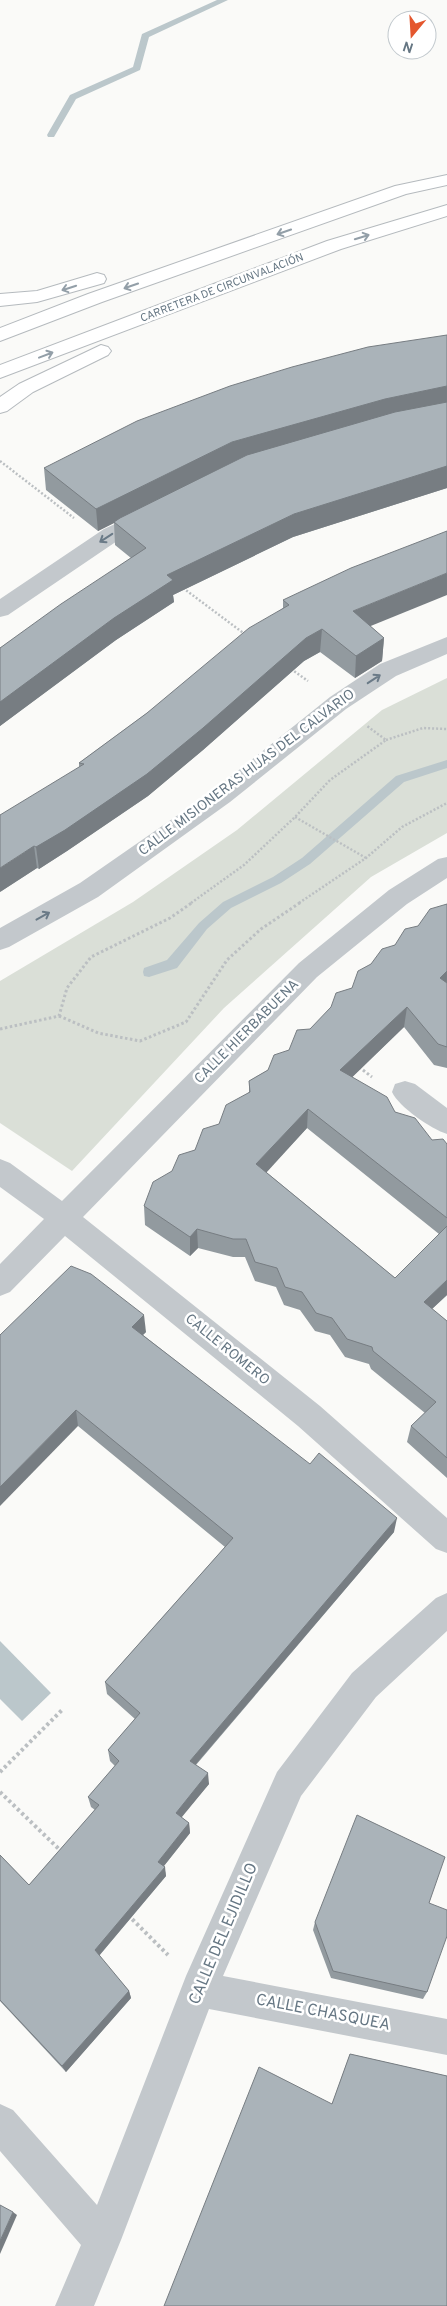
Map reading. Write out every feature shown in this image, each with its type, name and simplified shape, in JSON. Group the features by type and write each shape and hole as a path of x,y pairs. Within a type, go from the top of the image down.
{"main road":[{"path":"0,300 16,300 48,295 288,216 447,180"},
{"path":"0,335 95,298 401,190"},
{"name":"CARRETERA DE CIRCUNVALACIÓN","path":"0,372 334,245 447,210"},
{"path":"0,407 26,388 87,357 237,293 334,245"}],"street":[{"path":"0,610 112,534 163,509"},
{"name":"CALLE MISIONERAS HIJAS DEL CALVARIO","path":"0,940 89,890 222,796 338,703 388,670 447,645"},
{"name":"CALLE HIERBABUENA","path":"0,1283 308,970 398,897 447,866"},
{"path":"405,1092 447,1124"},
{"name":"CALLE ROMERO","path":"0,1171 64,1218 309,1416 447,1538"},
{"name":"CALLE DEL EJIDILLO","path":"74,2306 102,2240 199,1989 289,1784 364,1685 447,1609"},
{"name":"CALLE CHASQUEA","path":"199,1989 447,2037"},
{"path":"0,2122 102,2240"}],"path":[{"path":"0,461 89,529 112,534"},
{"path":"182,587 252,639"},
{"path":"291,668 386,740"},
{"path":"59,1016 67,988 91,957 170,918 244,865 295,817 330,780 386,740 423,728 447,729"},
{"path":"0,1029 59,1016 98,1034 140,1041 186,1022 227,960 261,929 366,858 402,827 447,804"},
{"path":"295,817 319,829 366,858"},
{"path":"354,1064 395,1092 405,1092"},
{"path":"0,1772 62,1710"},
{"path":"0,1792 63,1853"},
{"path":"126,1913 161,1947"}],"shaded area":[{"path":"447,678 447,833 371,877 224,1008 72,1171 0,1123 0,981 133,902 237,830 382,710"},
{"path":"0,1641 51,1693 22,1721 0,1699"}],"building":[{"path":"447,335 447,386 385,399 232,442 96,509 44,468 137,421 230,386 368,347"},
{"path":"447,402 447,466 294,514 167,575 173,580 114,618 0,702 0,648 61,604 146,548 114,522 247,455 395,412"},
{"path":"447,531 447,573 353,611 384,638 356,656 322,629 306,638 147,774 65,830 36,847 34,846 0,868 0,815 84,764 79,763 147,713 249,628 289,605 283,600 351,568"},
{"path":"447,904 447,971 440,978 447,983 447,1047 438,1044 407,1007 340,1070 387,1097 395,1112 415,1118 432,1140 443,1139 447,1144 447,1218 308,1109 256,1164 395,1278 447,1226 447,1280 424,1302 447,1321 447,1458 411,1426 436,1402 373,1351 372,1347 347,1339 332,1318 316,1313 302,1292 285,1287 277,1268 255,1262 246,1239 233,1239 197,1229 190,1237 144,1206 153,1182 172,1171 179,1155 195,1150 203,1129 219,1124 226,1105 250,1092 249,1081 268,1070 274,1055 289,1050 297,1030 310,1029 331,1007 336,993 352,988 358,971 371,964 382,949 395,945 405,929 418,926 430,909"},
{"path":"71,1266 91,1274 144,1315 132,1327 310,1464 319,1453 397,1518 190,1761 208,1773 176,1813 189,1823 158,1862 165,1867 95,1950 129,1991 62,2066 0,2000 0,1855 29,1885 99,1805 88,1797 119,1761 108,1750 140,1713 105,1682 233,1538 76,1410 0,1487 0,1335"},
{"path":"357,1815 445,1857 429,1903 447,1910 447,1936 427,1992 333,1971 315,1922"},
{"path":"350,2054 447,2076 447,2306 164,2306 259,2067 332,2104"},
{"path":"0,2205 13,2212 0,2241"}],"waterway":[{"path":"51,135 73,97 137,68 145,36 224,0"},
{"path":"149,972 172,964 203,926 227,905 277,880 306,861 400,779 447,764"}]}
